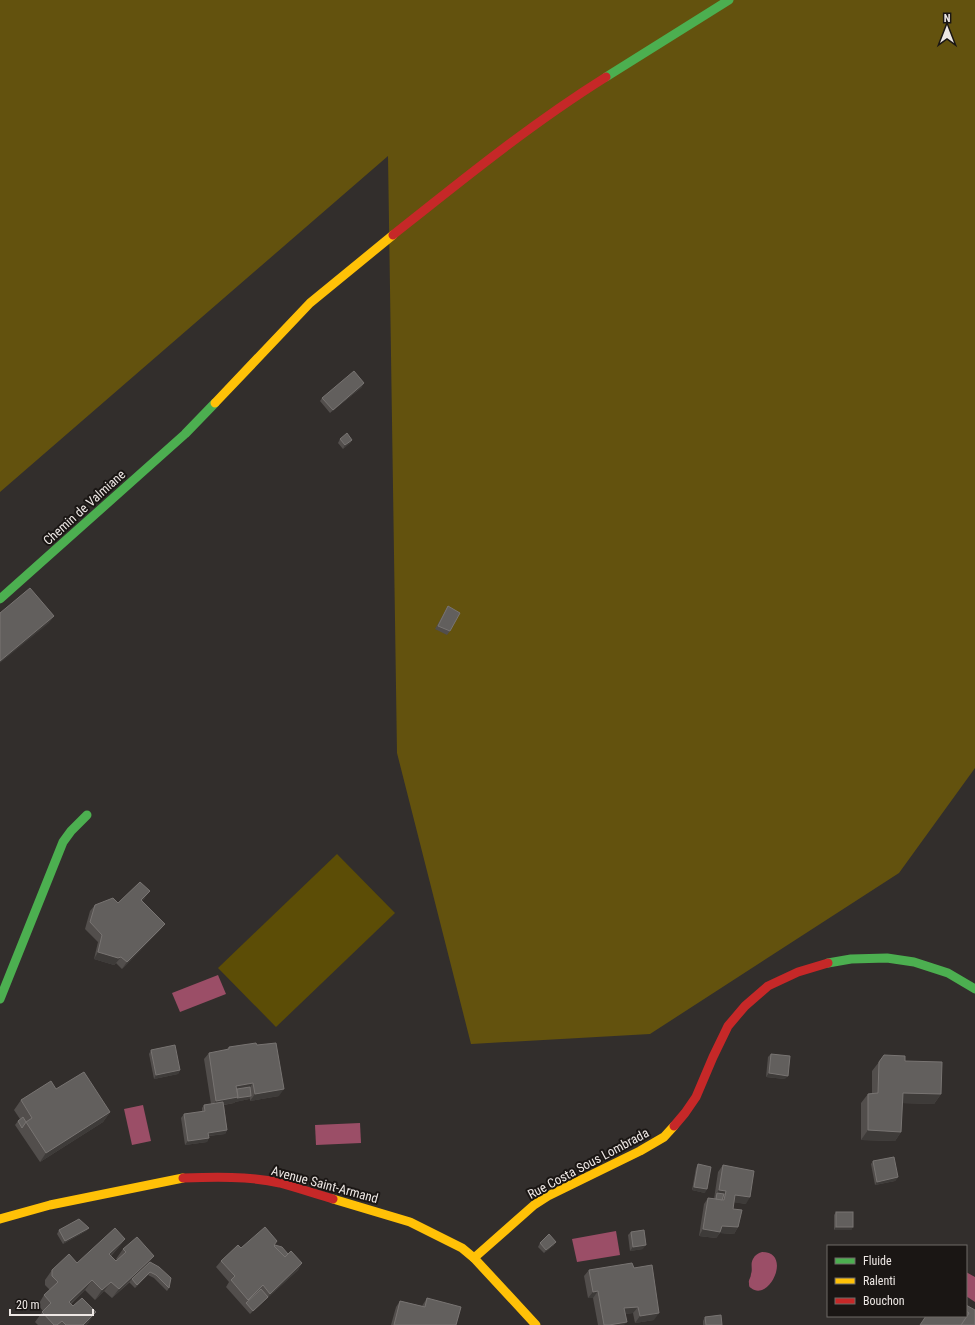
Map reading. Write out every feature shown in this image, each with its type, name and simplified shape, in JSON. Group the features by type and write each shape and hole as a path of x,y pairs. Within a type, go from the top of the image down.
{"street":[{"name":"Chemin de Valmiane","path":"0,599 185,434 310,303 366,256 496,152 577,95 729,0"},
{"path":"0,999 63,842 70,831 87,814"},
{"name":"Rue Costa Sous Lombrada","path":"474,1258 534,1205 548,1196 640,1151 664,1137 696,1098 713,1056 728,1026 745,1006 768,986 798,972 828,963 851,959 887,958 914,962 948,973 975,989"},
{"name":"Avenue Saint-Armand","path":"0,1220 50,1205 178,1178 206,1177 249,1179 279,1183 410,1222 448,1240 462,1248 474,1258 536,1325"}],"shaded area":[{"path":"0,0 975,0 975,768 899,873 650,1034 471,1044 397,753 388,156 0,492"},
{"path":"337,854 395,913 276,1027 218,968"},
{"path":"218,975 226,994 180,1012 172,993"},
{"path":"143,1105 151,1141 132,1145 124,1109"},
{"path":"360,1123 361,1143 316,1145 315,1125"},
{"path":"616,1231 620,1255 577,1262 572,1239"},
{"path":"762,1252 771,1254 776,1260 777,1267 775,1276 771,1283 765,1289 758,1291 749,1286 749,1281 752,1272 752,1261 756,1255"},
{"path":"967,1273 975,1277 975,1302 967,1297"}],"building":[{"path":"354,371 364,383 333,410 322,398"},
{"path":"347,433 352,440 345,445 340,439"},
{"path":"30,588 54,616 0,661 0,613"},
{"path":"448,606 460,613 450,631 438,626"},
{"path":"140,882 150,891 141,900 165,924 127,962 121,957 118,958 98,952 102,935 90,922 95,905 113,898 118,903"},
{"path":"256,1043 257,1045 276,1043 284,1089 255,1094 253,1083 236,1086 238,1097 216,1101 209,1053 229,1049 229,1047"},
{"path":"175,1045 180,1070 156,1075 151,1050"},
{"path":"771,1054 790,1056 788,1076 769,1073"},
{"path":"884,1055 905,1056 905,1061 942,1062 941,1094 903,1093 901,1132 868,1130 868,1094 878,1093 879,1062"},
{"path":"84,1072 110,1112 46,1153 26,1122 32,1118 21,1100 51,1081 56,1089"},
{"path":"250,1087 251,1096 237,1098 237,1089"},
{"path":"223,1102 227,1130 208,1133 209,1138 188,1141 184,1114 205,1111 204,1105"},
{"path":"23,1117 26,1122 22,1128 18,1121"},
{"path":"894,1157 898,1177 877,1182 873,1161"},
{"path":"698,1164 711,1167 707,1189 694,1187"},
{"path":"723,1165 754,1171 750,1197 735,1195 733,1209 742,1210 738,1227 722,1226 720,1232 703,1229 708,1198 724,1200 726,1191 719,1190"},
{"path":"717,1193 724,1194 722,1200 716,1199"},
{"path":"836,1212 853,1212 853,1227 836,1227"},
{"path":"79,1219 89,1228 65,1241 59,1230"},
{"path":"265,1227 277,1241 274,1245 285,1257 291,1251 302,1263 270,1294 263,1285 248,1300 231,1280 235,1276 221,1261 238,1245 241,1248"},
{"path":"115,1228 125,1239 109,1254 116,1261 126,1252 123,1249 137,1237 154,1256 119,1289 111,1282 102,1290 92,1280 69,1302 73,1306 82,1298 96,1312 83,1325 66,1325 62,1321 57,1325 54,1325 42,1312 51,1303 44,1295 58,1282 52,1276 52,1270 69,1254 77,1263"},
{"path":"644,1230 646,1245 633,1247 631,1232"},
{"path":"549,1234 556,1242 546,1250 540,1243"},
{"path":"274,1246 282,1247 288,1254 285,1257"},
{"path":"150,1262 159,1267 171,1278 169,1288 156,1275 150,1272 137,1285 132,1279"},
{"path":"632,1263 634,1268 652,1265 659,1313 640,1316 638,1307 624,1308 627,1322 604,1325 598,1291 593,1292 589,1270"},
{"path":"261,1289 268,1297 253,1311 246,1303"},
{"path":"427,1298 461,1307 456,1325 394,1325 400,1301 425,1307"},
{"path":"967,1306 975,1310 975,1325 961,1325 967,1317 969,1313 967,1312"},
{"path":"721,1315 722,1325 706,1325 705,1317"},
{"path":"925,1317 966,1317 961,1325 920,1325"}],"traffic: fast":[{"path":"606,77 729,0"},
{"path":"0,599 185,434 215,403"},
{"path":"0,999 63,842 71,831 87,815"},
{"path":"828,963 851,959 887,958 914,962 948,973 975,989"}],"traffic: slow":[{"path":"215,403 310,303 393,235"},
{"path":"474,1258 534,1205 548,1196 640,1151 664,1137 674,1126"},
{"path":"0,1219 50,1205 183,1178"},
{"path":"333,1199 410,1222 462,1248 474,1258 536,1325"}],"traffic: jam":[{"path":"393,235 524,133 606,77"},
{"path":"674,1126 696,1097 728,1026 745,1006 768,986 798,972 828,963"},
{"path":"183,1178 207,1177 256,1179 280,1183 333,1199"}]}
